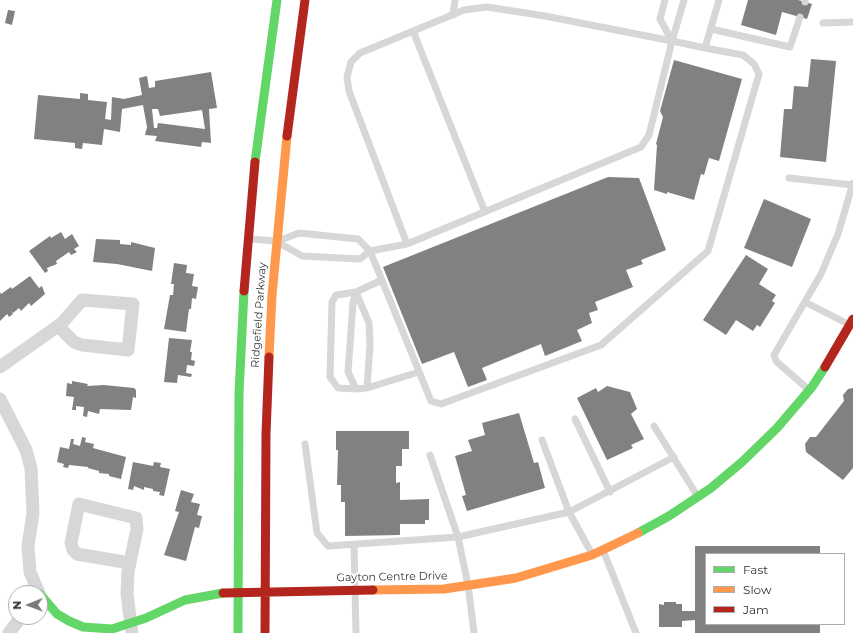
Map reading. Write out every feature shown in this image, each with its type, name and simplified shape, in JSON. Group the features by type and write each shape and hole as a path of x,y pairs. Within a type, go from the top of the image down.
{"main road":[{"name":"Ridgefield Parkway","path":"238,633 239,393 247,238 258,136 277,0"},
{"name":"Ridgefield Parkway","path":"265,633 268,369 276,241 289,114 305,0"},
{"name":"Gayton Centre Drive","path":"48,604 57,614 83,627 112,629 132,628 185,600 206,595 238,592 444,589 516,578 592,555 636,534 698,497 742,462 777,428 809,390 834,353 851,322"}],"street":[{"path":"0,367 58,326 82,300 134,304 128,350 82,345 74,342 58,326"},
{"path":"0,399 26,450 31,468 33,513 28,546 30,572 36,585"},
{"path":"130,563 77,554 73,550 71,543 79,504 136,518 137,529 130,563 127,594 127,605 132,628"},
{"path":"8,633 14,625"}],"lane":[{"path":"453,15 455,0"},
{"path":"665,0 660,19 672,41"},
{"path":"247,238 276,241 302,256 360,259 370,251 407,244 641,147 649,135 672,41 684,0"},
{"path":"705,48 719,0"},
{"path":"276,241 299,233 358,239 370,251 431,401 442,404 601,345 708,251 759,74 754,64 743,56 545,16 487,7 464,10 360,53 352,62 347,77 349,92 407,244"},
{"path":"711,29 790,48 800,17"},
{"path":"823,23 853,22"},
{"path":"413,31 485,212"},
{"path":"789,178 853,184 835,240 821,274 774,355 776,361 809,390"},
{"path":"382,280 356,292 336,295 332,302 330,377 338,388 356,389 367,388 419,372"},
{"path":"356,292 369,323 370,345 367,388"},
{"path":"356,292 353,303 348,372 356,389"},
{"path":"805,302 851,322"},
{"path":"575,419 610,492"},
{"path":"654,426 698,497"},
{"path":"542,440 569,512 592,555"},
{"path":"305,444 317,533 328,546 458,537 569,512 610,492 674,457"},
{"path":"430,455 458,537 468,586 474,633"},
{"path":"354,545 356,633"},
{"path":"603,550 636,633"}],"building":[{"path":"748,0 798,0 812,4 807,19 782,12 776,35 741,25"},
{"path":"8,10 15,11 12,25 5,23"},
{"path":"811,59 836,61 826,162 780,157 784,109 792,109 794,86 808,87"},
{"path":"674,60 742,79 719,161 709,158 704,175 701,174 694,200 667,192 667,194 654,190 656,144 663,117 660,111"},
{"path":"211,72 217,108 209,109 211,143 202,142 201,147 155,141 157,136 145,135 147,127 143,105 122,109 120,132 104,129 102,145 83,143 82,149 75,148 75,143 34,139 38,95 80,99 80,93 88,94 88,100 107,102 105,119 111,120 112,97 124,99 142,95 139,78 147,76 149,88 155,87 155,81","holes":["152,109 158,109 160,116 202,110 205,129 158,123 157,128 154,128"]},
{"path":"608,177 639,178 666,250 641,260 643,264 626,270 633,287 595,302 598,310 589,313 592,323 577,330 582,341 545,356 541,344 482,368 487,380 468,387 454,352 422,364 383,267"},
{"path":"764,199 811,219 792,267 744,248"},
{"path":"61,232 65,239 72,234 79,246 74,249 77,252 71,255 69,252 56,261 57,264 47,268 48,271 45,273 29,251 50,236 51,238"},
{"path":"96,239 120,240 120,244 131,245 131,242 155,248 152,271 117,264 93,262"},
{"path":"746,255 768,269 759,284 776,295 772,301 775,303 760,327 757,325 753,331 736,320 726,335 703,320"},
{"path":"174,263 187,265 186,273 194,274 192,286 198,287 196,299 192,298 191,309 189,309 186,332 164,329 170,295 173,295 174,284 171,284"},
{"path":"30,276 39,288 42,286 45,294 31,306 29,303 21,311 19,308 13,313 11,311 13,314 9,317 7,314 0,321 0,292 1,294 11,287 12,289"},
{"path":"169,338 192,340 190,352 192,352 191,360 195,361 194,366 187,365 186,373 192,374 191,377 178,375 177,383 164,382"},
{"path":"72,381 88,384 87,386 104,385 134,388 136,390 136,398 133,397 131,410 100,409 99,414 88,411 87,417 83,416 84,407 76,406 76,410 72,410 74,397 66,396 67,383 72,384"},
{"path":"607,386 630,392 637,409 631,414 644,439 631,445 633,448 607,460 577,398 596,388 598,392"},
{"path":"853,388 853,468 843,480 806,452 805,444 810,437 816,437 844,401 843,395 848,389"},
{"path":"519,413 534,463 538,462 545,488 467,511 462,496 466,495 455,456 472,451 468,440 485,435 482,423"},
{"path":"336,431 409,431 409,449 402,449 402,466 396,466 396,483 400,482 400,500 429,499 429,520 425,520 425,524 400,524 400,535 345,536 345,502 341,502 341,485 337,485 338,450 336,450"},
{"path":"82,437 86,438 85,442 94,444 93,448 126,457 121,479 109,476 109,474 99,473 99,471 88,467 69,465 68,468 63,467 64,464 57,462 60,447 69,449 71,439 74,439 73,444 80,446"},
{"path":"133,462 153,466 154,462 161,463 160,467 170,469 164,496 159,495 160,492 144,487 144,490 134,486 133,490 128,489"},
{"path":"181,490 194,494 191,502 200,504 197,515 202,516 199,528 195,527 186,561 164,555 179,512 175,511"},
{"path":"695,546 820,546 820,553 705,553 705,625 820,625 820,633 695,633 695,620 682,621 682,627 659,627 659,604 664,605 664,602 676,602 676,604 682,604 682,611 695,611"}],"traffic: fast":[{"path":"255,162 277,0"},
{"path":"238,633 239,393 244,291"},
{"path":"638,533 669,516 711,488 742,462 777,428 812,387 825,367"},
{"path":"48,603 57,614 83,627 112,629 146,618 185,600 223,593"}],"traffic: slow":[{"path":"269,357 272,295 287,136"},
{"path":"373,590 444,589 516,578 592,555 638,533"}],"traffic: jam":[{"path":"287,136 305,0"},
{"path":"244,291 255,162"},
{"path":"825,367 853,319"},
{"path":"265,633 266,434 269,357"},
{"path":"223,593 373,590"}]}
